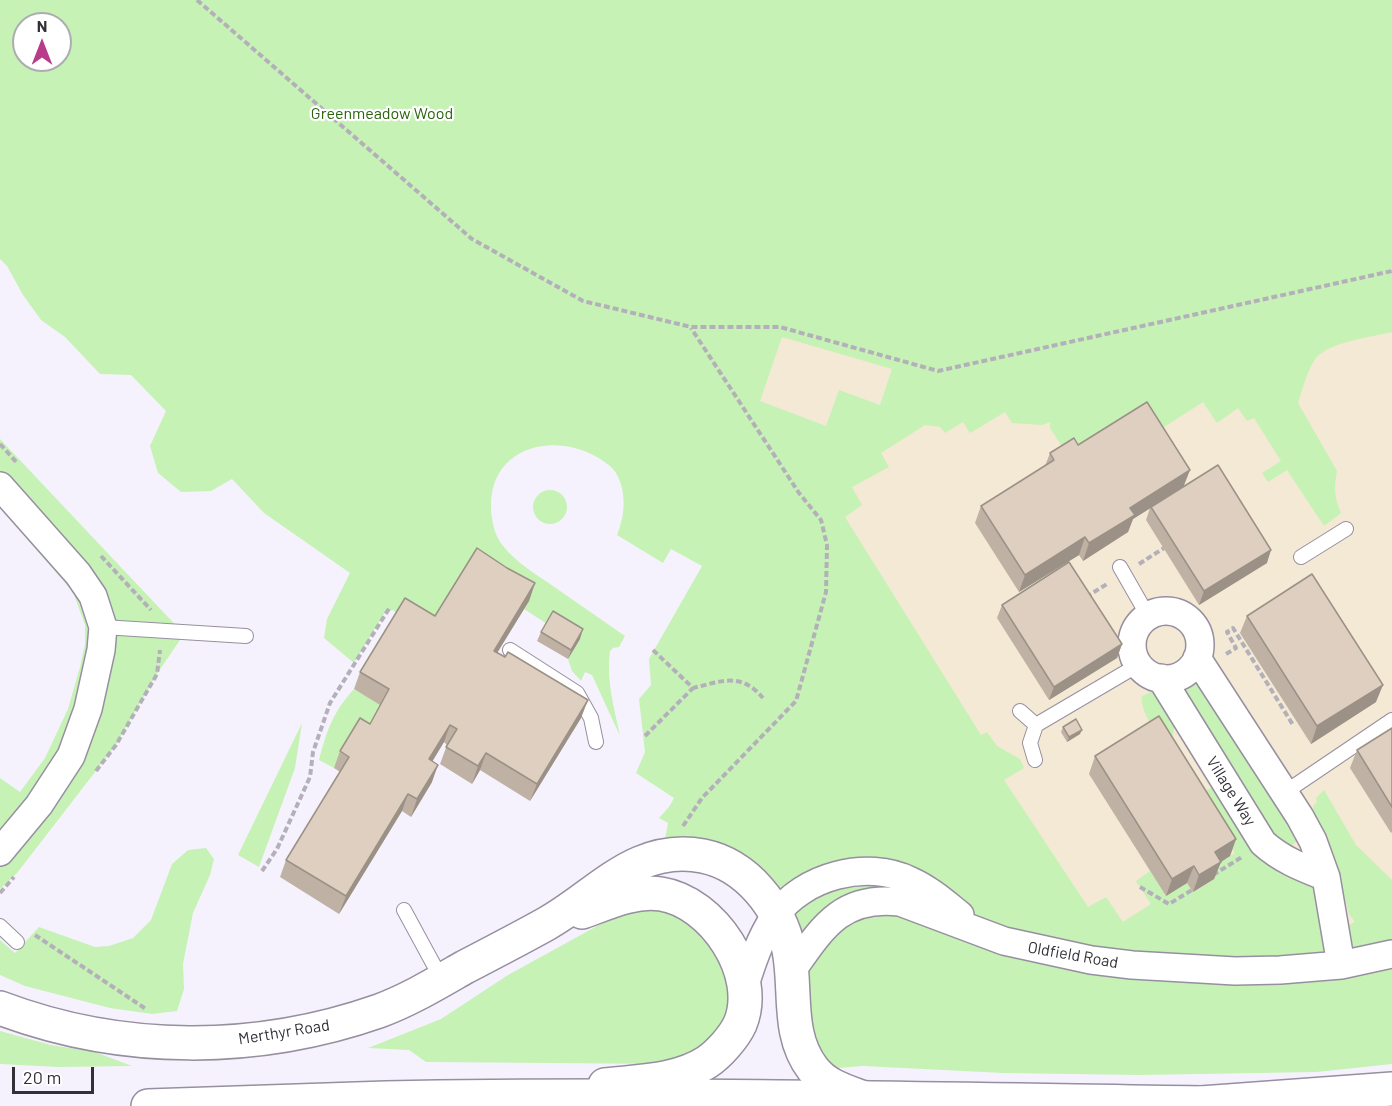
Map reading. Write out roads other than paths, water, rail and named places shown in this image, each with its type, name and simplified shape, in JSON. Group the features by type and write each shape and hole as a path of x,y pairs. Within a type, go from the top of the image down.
{"main road":[{"name":"Merthyr Road","path":"0,1008 38,1022 121,1040 172,1043 278,1036 330,1026 411,997 549,923 617,874 639,863 662,855 682,853 717,860 734,868 759,889 776,915 789,950 795,1026 804,1052 814,1070 834,1088 864,1098"},
{"name":"Merthyr Road","path":"504,1100 681,1074 708,1061 727,1042 740,1024 744,988 738,962 732,949 710,920 688,904 662,894 636,895 549,923"},
{"path":"148,1106 387,1098 504,1100 864,1098 1212,1104 1392,1089"}],"street":[{"path":"0,486 78,574 93,596 103,627 101,650 88,709 70,756 39,805 0,852"},
{"path":"1200,663 1194,664 1177,677 1150,671 1134,655 1132,644 1134,633 1139,624 1148,616 1169,611 1181,614 1197,630 1200,642 1200,663 1313,841 1326,877 1341,965"},
{"name":"Village Way","path":"1150,671 1263,843 1276,855 1326,877"},
{"path":"744,988 760,944 776,915 788,902 827,878 847,872 879,872 910,880 927,890 985,934"},
{"name":"Oldfield Road","path":"791,972 818,935 834,918 864,902 884,900 900,902 1004,941 1091,960 1132,965 1235,971 1280,970 1341,965 1392,954"}],"lane":[{"path":"1301,557 1347,529"},
{"path":"1122,570 1148,616"},
{"path":"103,627 246,636"},
{"path":"510,650 578,693 591,718 596,742"},
{"path":"1035,760 1030,743 1036,725 1150,671"},
{"path":"1020,711 1036,725"},
{"path":"1284,793 1392,720"},
{"path":"404,910 442,980"},
{"path":"0,926 17,942"}],"park label":[{"name":"Greenmeadow Wood","path":"382,114"}]}
